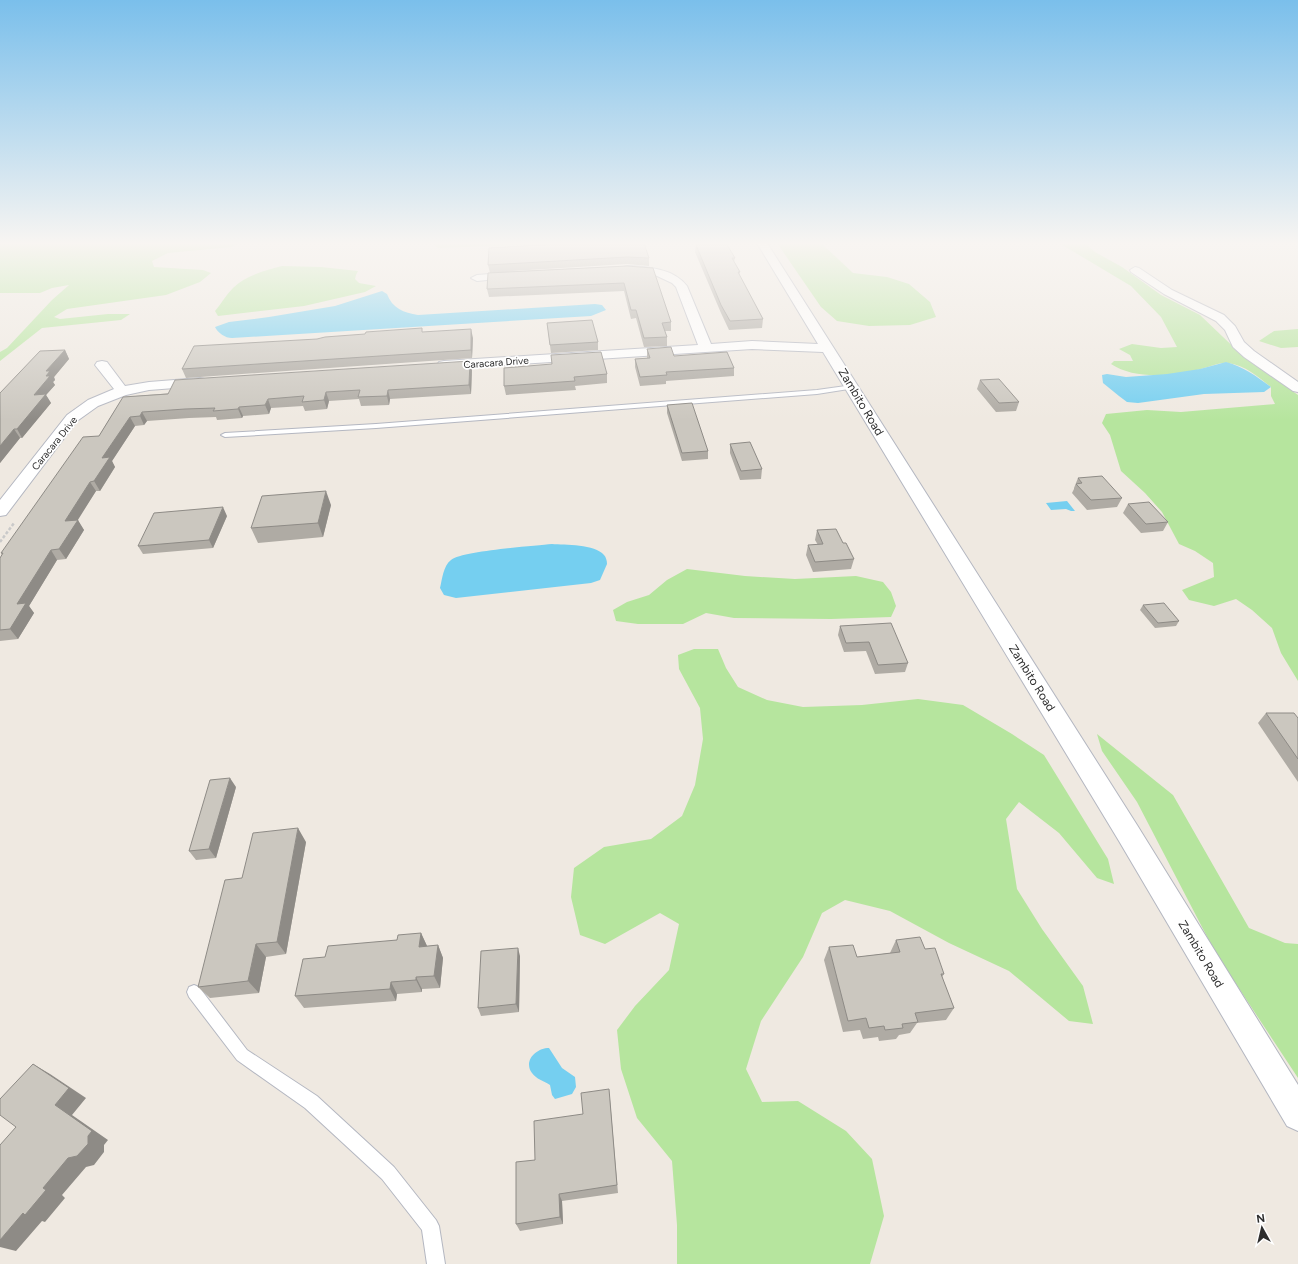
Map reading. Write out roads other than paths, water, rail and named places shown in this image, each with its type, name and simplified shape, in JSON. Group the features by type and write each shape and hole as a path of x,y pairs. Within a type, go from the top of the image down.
{"street":[{"path":"687,302 706,348"},
{"name":"Zambito Road","path":"799,302 1128,833 1298,1115"},
{"path":"1188,302 1220,318 1231,329 1238,344 1249,354 1298,388"},
{"name":"Caracara Drive","path":"433,366 752,345 820,335"},
{"name":"Caracara Drive","path":"752,345 828,348"},
{"path":"102,365 122,391"},
{"name":"Caracara Drive","path":"0,510 72,418 93,403 122,391 149,386 215,381"}],"lane":[{"path":"225,435 376,426 817,392 853,387"},
{"path":"194,992 242,1055 311,1102 388,1173 430,1226 436,1264"}],"water":[{"path":"348,302 391,302 399,309 418,315 595,304 602,305 606,310 591,316 232,338 222,335 215,327 229,322 335,306"},
{"path":"1226,362 1244,369 1271,387 1264,392 1204,394 1138,403 1127,402 1103,383 1102,375 1107,374 1126,377 1167,374 1200,369"},
{"path":"1067,501 1075,511 1066,509 1051,510 1046,503"},
{"path":"552,544 587,547 600,551 607,560 607,564 600,580 591,583 456,598 444,595 440,588 446,566 451,560 458,557 483,552"},
{"path":"549,1048 562,1068 575,1077 576,1087 572,1094 555,1099 552,1095 550,1085 532,1073 529,1064 532,1056 540,1050"}]}
